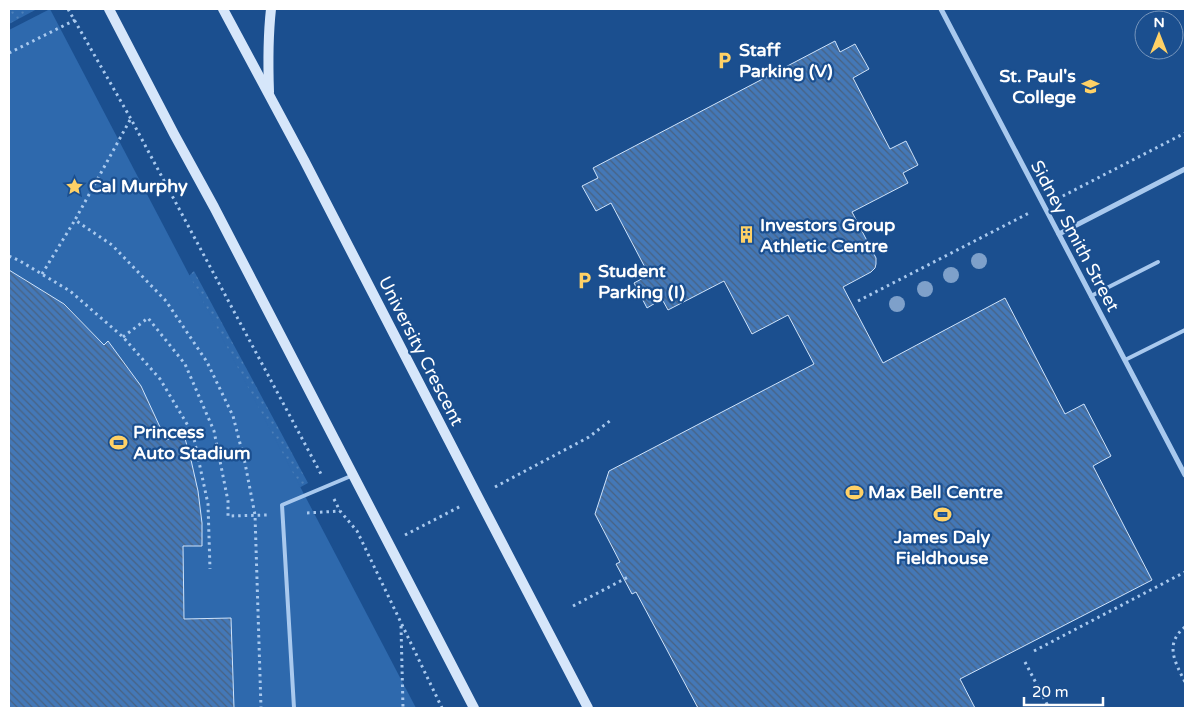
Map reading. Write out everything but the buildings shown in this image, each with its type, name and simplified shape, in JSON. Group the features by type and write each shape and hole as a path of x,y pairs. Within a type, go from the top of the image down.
{"main road":[{"path":"109,9 474,708"},
{"path":"269,95 268,67 271,9"},
{"name":"University Crescent","path":"222,11 304,160 588,708"}],"street":[{"name":"Sidney Smith Street","path":"941,9 1185,475"},
{"path":"1060,234 1185,169"}],"lane":[{"path":"1091,296 1158,262"},
{"path":"1125,360 1185,330"},
{"path":"294,708 282,505 353,475"}],"path":[{"path":"68,9 131,119 340,511 357,531 442,708"},
{"path":"9,54 75,20"},
{"path":"42,274 75,220 131,119"},
{"path":"1068,193 1185,133"},
{"path":"75,220 112,245 166,301 207,362 233,416 245,463 255,515 262,708"},
{"path":"858,301 1009,224"},
{"path":"9,256 20,260 70,291 123,337 160,379 194,434 208,504 210,569"},
{"path":"123,337 148,318 185,364 214,431 228,501 228,516"},
{"path":"495,486 589,437 611,420"},
{"path":"403,536 468,502"},
{"path":"1034,651 1185,572"},
{"path":"572,606 628,577"},
{"path":"401,623 403,708"},
{"path":"1185,627 1178,632 1172,647 1174,661 1185,682"},
{"path":"1025,662 1049,708"}],"shaded area":[{"path":"9,9 37,9 9,24"},
{"name":"Princess Auto Stadium","path":"50,9 416,708 9,708 9,30"},
{"path":"194,271 308,483 284,496 169,295"}],"place":[{"name":"Staff Parking (V)","path":"725,60"},
{"name":"St. Paul's College","path":"1090,86"},
{"name":"Cal Murphy","path":"75,186"},
{"name":"Investors Group Athletic Centre","path":"746,235"},
{"name":"Student Parking (I)","path":"584,281"},
{"name":"Princess Auto Stadium","path":"119,442"},
{"name":"Max Bell Centre","path":"854,492"},
{"name":"James Daly Fieldhouse","path":"942,514"}]}
